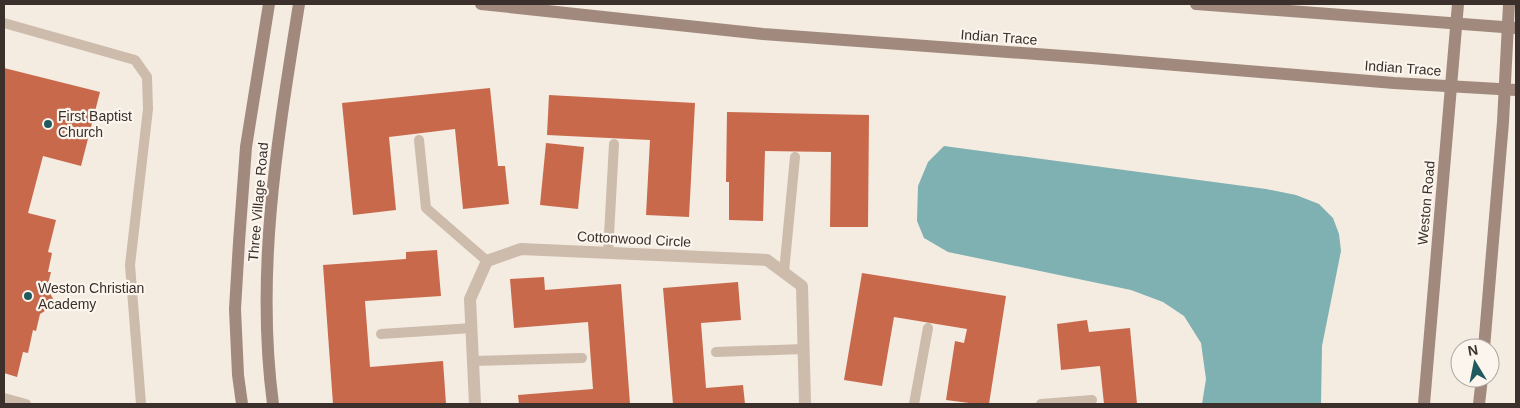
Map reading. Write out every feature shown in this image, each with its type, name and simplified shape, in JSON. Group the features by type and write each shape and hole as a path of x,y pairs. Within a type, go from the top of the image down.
{"main road":[{"name":"Three Village Road","path":"242,404 238,375 235,308 239,242 246,147 269,4"},
{"name":"Three Village Road","path":"273,404 265,307 268,237 277,149 300,4"},
{"name":"Indian Trace","path":"481,4 763,34 1510,90"},
{"path":"1196,4 1512,28"},
{"name":"Weston Road","path":"1424,404 1458,4"},
{"path":"1485,338 1510,90 1512,28 1509,4"},
{"path":"1479,404 1481,388"}],"street":[{"name":"Cottonwood Circle","path":"487,261 521,248 767,260 802,286 805,404"},
{"path":"475,404 470,299 487,261"}],"lane":[{"path":"4,23 135,60 147,77 148,109 130,265 141,404"},
{"path":"419,140 426,208 487,261"},
{"path":"608,253 614,144"},
{"path":"784,272 795,157"},
{"path":"381,334 472,328"},
{"path":"914,404 928,328"},
{"path":"716,352 804,349"},
{"path":"473,361 582,358"},
{"path":"4,398 19,403"},
{"path":"1041,404 1092,400"}],"water":[{"path":"944,146 1266,189 1296,195 1319,204 1333,218 1339,234 1341,251 1322,346 1321,404 1202,404 1206,379 1201,343 1184,316 1163,302 1131,290 948,252 924,238 917,221 918,186 928,162"}],"building":[{"path":"4,68 100,92 81,166 43,156 28,213 56,220 48,252 52,253 48,272 51,272 47,288 56,304 40,314 36,331 33,330 28,353 23,352 17,377 4,373"},
{"path":"490,88 498,166 505,166 509,204 463,209 455,129 389,137 396,210 353,215 342,103"},
{"path":"549,95 695,103 689,217 646,215 650,140 547,135"},
{"path":"727,112 869,115 868,227 830,227 831,152 765,151 763,221 729,220 729,182 726,182"},
{"path":"546,143 584,147 578,209 540,205"},
{"path":"437,250 441,296 365,301 370,367 443,361 446,404 333,404 323,265 406,259 406,252"},
{"path":"862,273 1006,296 989,404 946,400 955,341 964,343 967,329 894,317 882,386 844,380"},
{"path":"544,277 545,290 621,284 630,404 519,404 518,395 593,389 588,322 514,328 510,279"},
{"path":"738,282 741,320 701,323 706,388 743,385 745,404 673,404 663,288"},
{"path":"1087,320 1089,332 1130,328 1137,404 1104,404 1100,366 1061,370 1057,324"}],"place":[{"name":"First Baptist Church","path":"48,124"},
{"name":"Weston Christian Academy","path":"28,296"}]}
